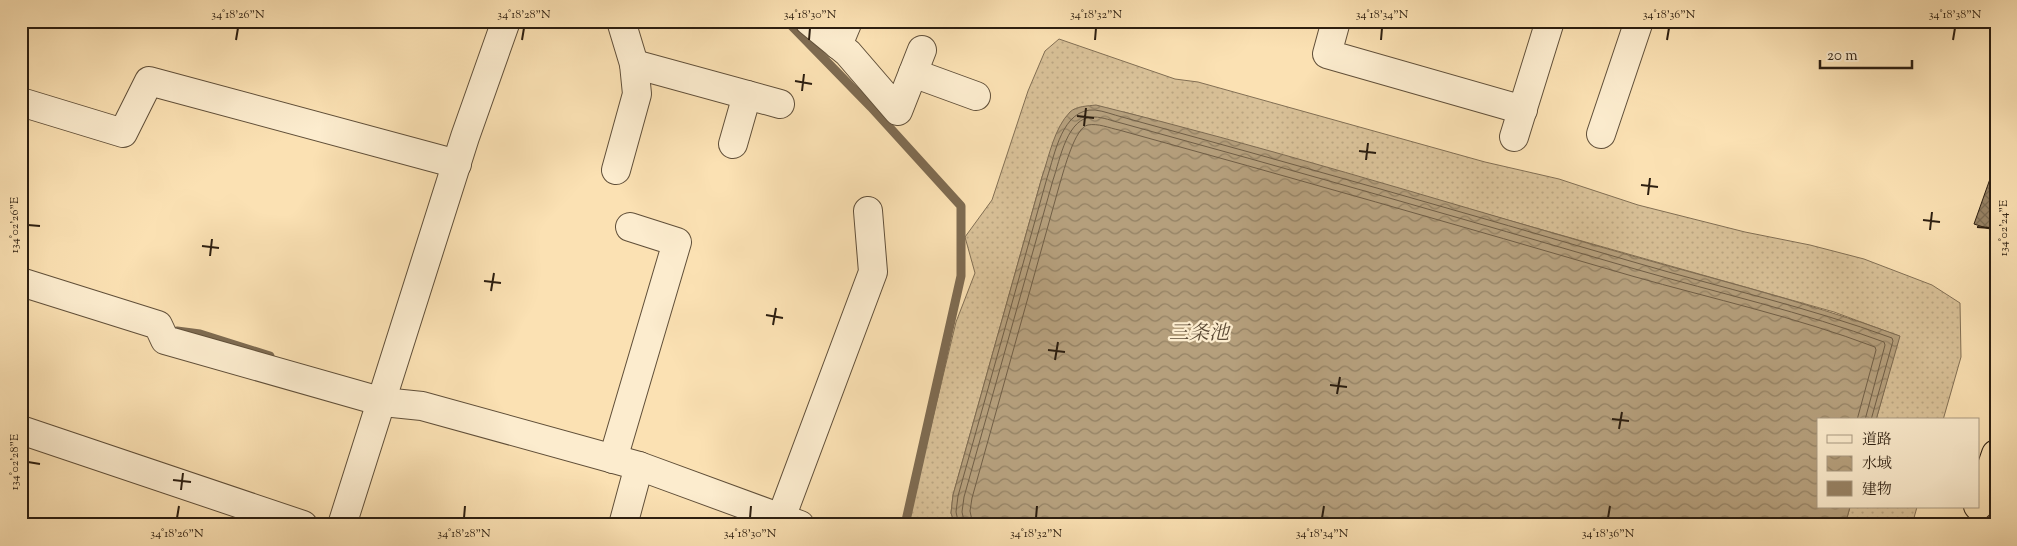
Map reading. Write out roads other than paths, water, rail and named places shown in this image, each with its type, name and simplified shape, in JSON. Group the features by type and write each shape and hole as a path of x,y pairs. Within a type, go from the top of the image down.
{"highway":[{"path":"1980,501 1996,454"},
{"path":"1972,525 1978,508"},
{"path":"1987,525 1996,511"}],"street":[{"path":"342,525 457,164 506,21"},
{"path":"616,170 637,94 634,64 621,21"},
{"path":"809,21 843,33 848,53 898,111 917,62 976,96"},
{"path":"1336,21 1327,54 1523,110"},
{"path":"1514,137 1550,21"},
{"path":"1601,134 1639,21"},
{"path":"634,64 780,104"},
{"path":"21,102 124,133 149,81 457,164"},
{"path":"733,144 747,95"},
{"path":"21,282 158,325 165,340 382,402 422,406 639,466 749,516 791,521 873,272 868,211"},
{"path":"613,459 677,242 630,227"},
{"path":"21,430 303,525"},
{"path":"623,525 639,466"}],"water":[{"name":"三条池","path":"1096,105 1283,155 1824,310 1900,336 1877,418 1817,418 1817,508 1850,508 1845,525 955,525 951,513 953,495 1042,177 1060,126 1070,112 1079,107"}],"waterway":[{"path":"787,21 871,107 961,206 961,276 905,525"},
{"path":"177,331 200,334 270,356"}]}
